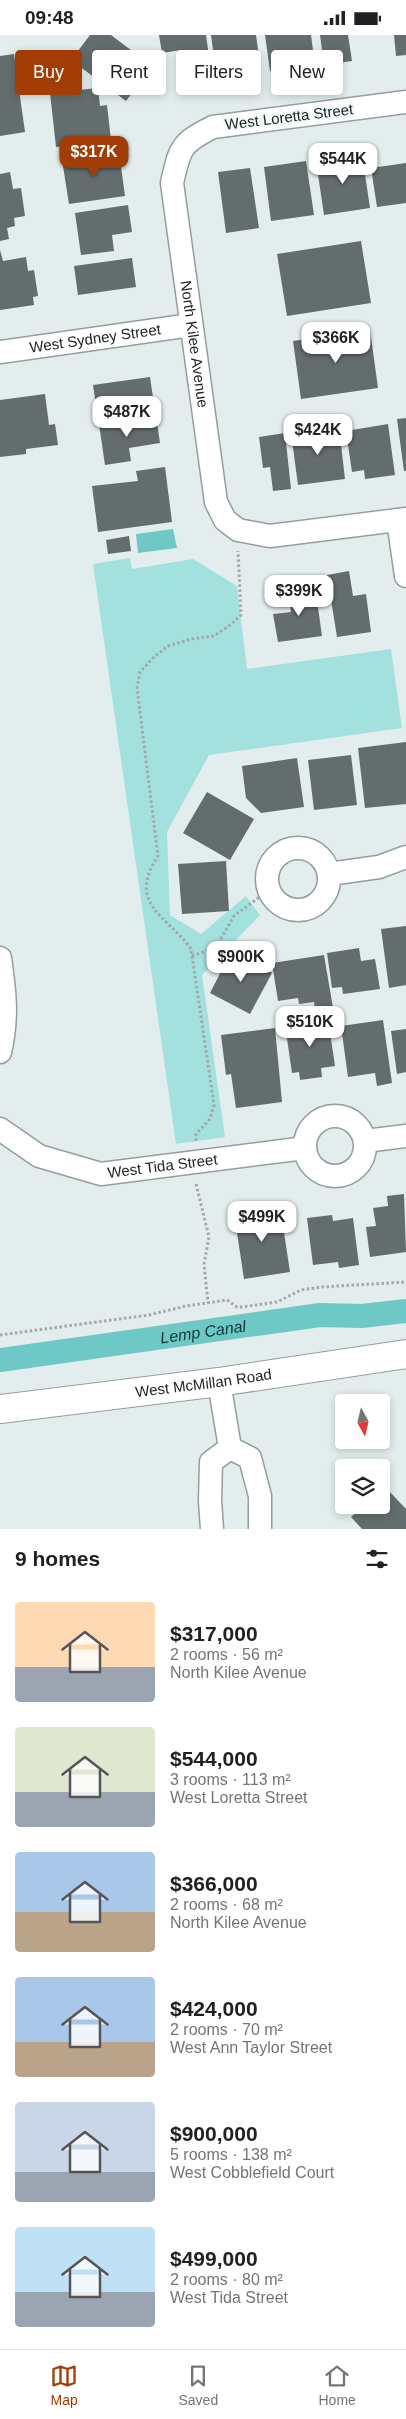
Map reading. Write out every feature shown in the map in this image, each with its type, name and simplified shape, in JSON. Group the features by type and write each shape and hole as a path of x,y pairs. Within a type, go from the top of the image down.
{"main road":[{"name":"West McMillan Road","path":"0,1409 219,1382 406,1354"}],"street":[{"name":"West Loretta Street","path":"179,151 192,138 213,127 406,102"},
{"name":"North Kilee Avenue","path":"179,151 172,183 216,503 225,520 238,530"},
{"name":"West Sydney Street","path":"0,352 191,325"},
{"path":"238,530 270,537 402,520 406,576"},
{"path":"301,848 320,856 329,874 326,894 311,907 291,909 274,899 269,890 268,870 281,853 290,849 301,848"},
{"path":"329,874 379,867 406,857"},
{"path":"0,958 5,996 6,1028 0,1052"},
{"path":"336,1116 346,1118 355,1123 365,1141 362,1160 348,1173 339,1176 320,1172 312,1166 305,1148 306,1138 311,1129 322,1119 336,1116"},
{"name":"West Tida Street","path":"0,1129 39,1156 101,1174 305,1148"},
{"path":"365,1141 406,1136"},
{"path":"219,1382 230,1447"},
{"path":"212,1529 211,1462 230,1447"},
{"path":"230,1447 250,1458 260,1496 260,1529"}],"path":[{"path":"208,1303 204,1265 208,1237 207,1225 201,1212 194,1163 196,1134 210,1119 214,1105 191,949 181,935 157,915 150,903 148,872 158,856 137,688 140,672 168,646 191,639 214,636 240,615 238,530"},
{"path":"192,956 216,947 234,916 269,890"},
{"path":"0,1335 149,1315 208,1303 227,1301 237,1307 242,1307 277,1301 301,1290 321,1287 406,1282"}],"shaded area":[{"path":"173,529 177,548 138,553 136,534"},
{"path":"130,558 132,569 193,559 237,586 247,669 391,649 402,728 209,755 167,832 170,915 201,934 246,896 260,915 202,975 225,1137 176,1144 93,564"}],"building":[{"path":"90,35 111,35 131,50 92,50 92,76 82,68 82,50 79,50"},
{"path":"159,35 206,35 208,50 176,50 166,52 166,50 162,50"},
{"path":"211,35 256,35 258,50 213,50"},
{"path":"265,35 311,35 313,50 271,50 270,71"},
{"path":"320,35 348,35 352,61 343,62 343,50 322,50"},
{"path":"394,35 406,35 406,55 396,56"},
{"path":"14,54 15,95 20,95 25,132 0,136 0,56"},
{"path":"92,89 92,95 99,95 100,106 107,105 111,140 56,147 50,95 82,95 82,90"},
{"path":"118,95 130,95 126,101"},
{"path":"119,152 125,196 69,204 62,160"},
{"path":"362,154 370,208 324,215 316,161"},
{"path":"306,161 314,215 271,221 264,167"},
{"path":"406,163 406,203 377,207 371,168"},
{"path":"250,168 259,228 226,233 218,172"},
{"path":"10,172 13,189 21,188 25,216 14,218 15,226 7,228 9,239 0,241 0,174"},
{"path":"128,205 132,232 112,235 114,251 81,255 75,213"},
{"path":"361,241 371,303 287,316 277,254"},
{"path":"0,250 3,261 26,257 28,271 34,270 38,296 33,297 34,305 0,310"},
{"path":"132,258 136,287 78,295 74,266"},
{"path":"370,330 378,388 301,399 293,341"},
{"path":"150,377 154,404 97,412 93,385"},
{"path":"45,394 49,425 55,424 58,445 26,449 26,454 0,457 0,400"},
{"path":"156,415 160,443 129,448 131,461 105,465 99,424"},
{"path":"406,418 406,471 404,471 397,419"},
{"path":"388,424 395,475 365,479 364,470 352,472 346,431"},
{"path":"339,427 345,479 298,485 291,433"},
{"path":"285,433 291,489 273,491 270,467 263,468 259,437"},
{"path":"165,467 172,522 98,532 92,486 138,481 136,471"},
{"path":"129,536 131,551 108,554 106,540"},
{"path":"349,571 353,596 366,594 371,632 337,637 327,575"},
{"path":"315,586 322,636 278,642 273,614 291,612 288,590"},
{"path":"406,742 406,804 365,808 358,748"},
{"path":"351,755 357,805 314,810 308,760"},
{"path":"297,758 304,807 261,813 246,798 242,766"},
{"path":"207,792 254,819 230,860 183,833"},
{"path":"226,861 229,911 182,914 178,864"},
{"path":"406,926 406,985 389,988 381,929"},
{"path":"359,948 361,961 375,959 380,989 343,994 342,987 332,988 327,953"},
{"path":"231,952 272,973 250,1014 210,993"},
{"path":"324,955 333,1008 315,1010 314,1002 299,1004 298,998 278,1001 272,963"},
{"path":"328,1019 335,1066 321,1068 322,1077 300,1080 299,1072 292,1073 285,1025"},
{"path":"383,1020 392,1083 377,1086 375,1073 348,1077 341,1026"},
{"path":"275,1028 282,1102 236,1108 231,1074 226,1075 221,1035"},
{"path":"406,1029 406,1072 397,1074 391,1031"},
{"path":"404,1194 406,1252 370,1257 366,1227 376,1226 373,1208 388,1206 387,1196"},
{"path":"280,1206 290,1272 244,1279 234,1213"},
{"path":"332,1215 333,1221 353,1218 359,1265 339,1268 338,1262 313,1265 307,1218"},
{"path":"390,1492 406,1509 406,1529 362,1529 351,1517 354,1514 390,1514"}],"waterway":[{"name":"Lemp Canal","path":"0,1360 320,1315 362,1316 406,1311"}]}
